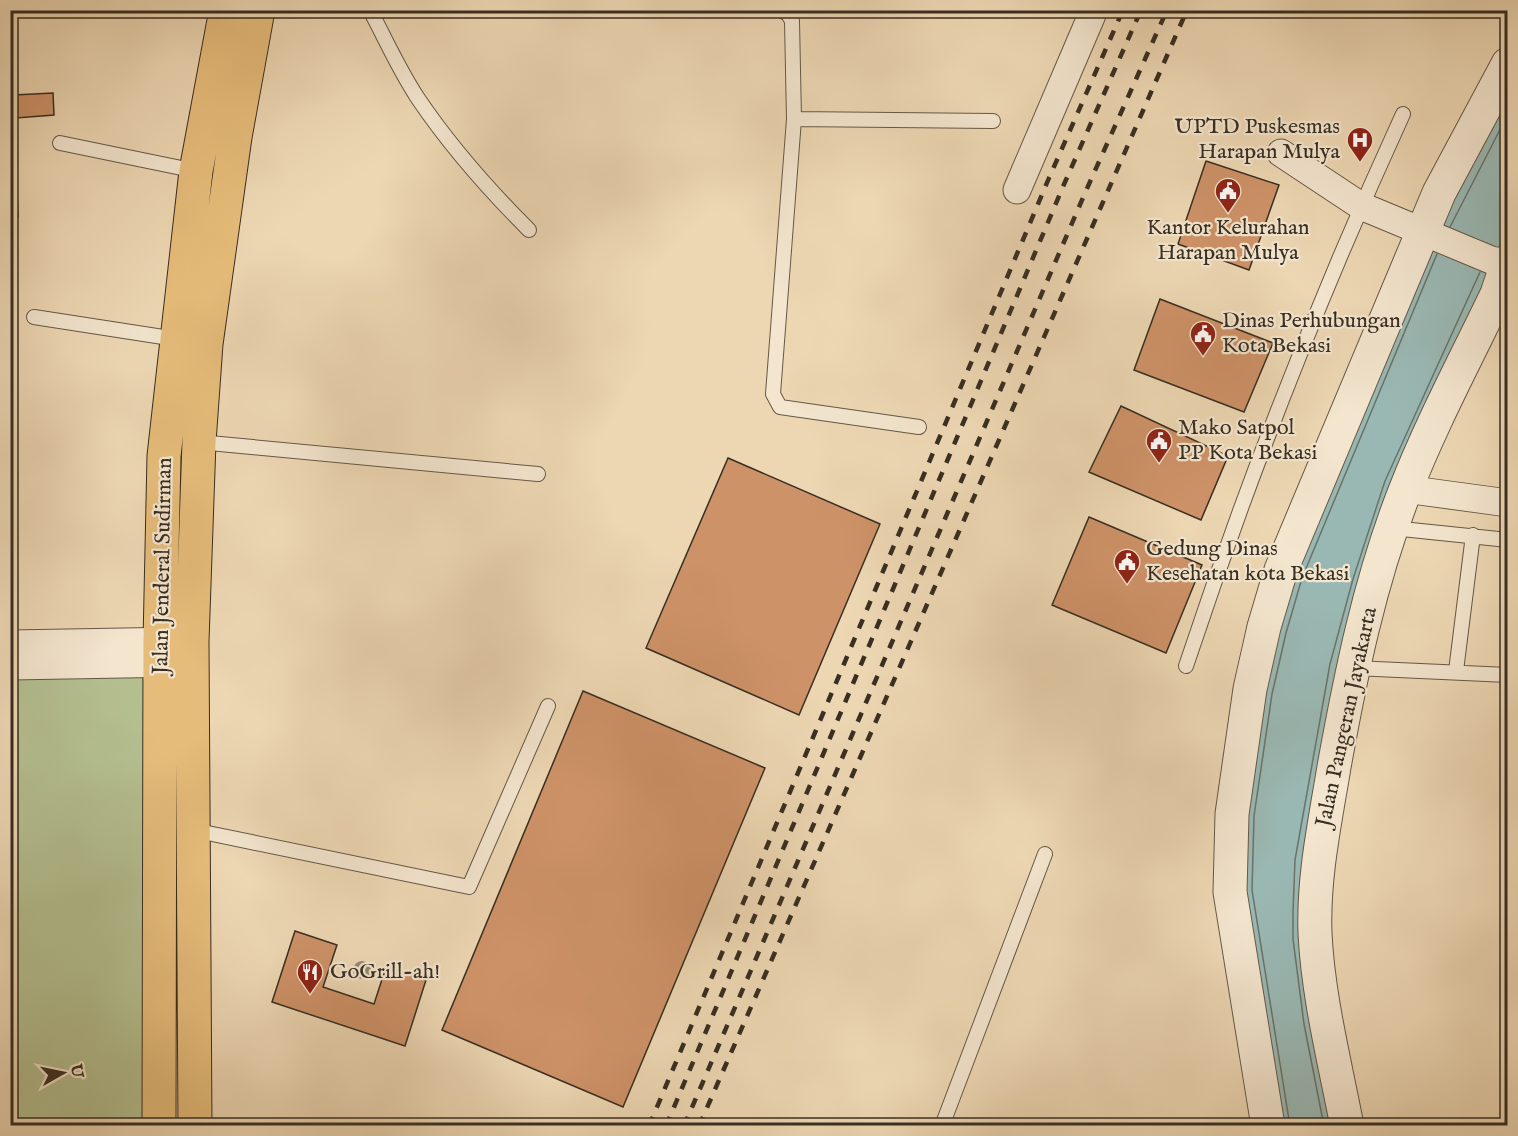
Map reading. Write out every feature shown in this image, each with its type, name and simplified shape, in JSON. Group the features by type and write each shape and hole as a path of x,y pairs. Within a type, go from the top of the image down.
{"highway":[{"name":"Jalan Jenderal Sudirman","path":"195,1125 192,830 176,652 164,456 196,171 226,10"},
{"name":"Jalan Jenderal Sudirman","path":"159,1125 176,652 199,442 208,332 235,137 258,10"}],"street":[{"path":"1017,190 1094,10"},
{"path":"1268,1125 1230,892 1232,814 1250,689 1264,627 1281,570 1387,322 1429,234 1438,193 1508,64"},
{"path":"1281,153 1361,206 1503,262"},
{"name":"Jalan Pangeran Jayakarta","path":"1347,1125 1327,1021 1315,912 1317,864 1352,668 1405,489 1497,294 1503,262"},
{"path":"1405,489 1508,503"},
{"path":"10,644 176,652"},
{"path":"10,666 176,652"}],"lane":[{"path":"370,10 417,98 430,116 492,193 529,230"},
{"path":"781,10 788,14 792,21 794,119 773,394 780,407 919,427"},
{"path":"1186,666 1224,551 1361,206 1403,114"},
{"path":"794,119 993,121"},
{"path":"60,143 196,171"},
{"path":"34,317 176,339"},
{"path":"199,442 538,474"},
{"path":"1392,528 1508,540"},
{"path":"1456,671 1473,535"},
{"path":"1352,668 1508,675"},
{"path":"192,830 469,887 548,706"},
{"path":"942,1125 1045,854"}],"green space":[{"path":"161,666 159,1125 11,1125 10,669"}],"water":[{"path":"1507,64 1507,261 1405,489 1317,864 1347,1125 1268,1126 1230,892 1264,627"}],"building":[{"path":"53,93 54,115 16,118 14,95"},
{"name":"Kantor Kelurahan Harapan Mulya","path":"1206,161 1279,185 1249,270 1178,244"},
{"path":"10,165 16,165 18,217 10,217"},
{"name":"Dinas Perhubungan Kota Bekasi","path":"1160,299 1273,343 1244,412 1134,370"},
{"name":"Mako Satpol PP Kota Bekasi","path":"1121,406 1228,456 1201,520 1089,472"},
{"path":"728,458 880,524 799,715 646,648"},
{"name":"Gedung Dinas Kesehatan kota Bekasi","path":"1089,517 1202,565 1166,653 1052,605"},
{"path":"583,691 765,768 623,1107 442,1030"},
{"name":"GoGrill-ah!","path":"295,931 337,945 323,987 374,1004 386,967 426,980 405,1046 272,1002"}],"railway":[{"path":"649,1126 1049,178 1123,10"},
{"path":"666,1126 1065,182 1141,10"},
{"path":"684,1126 1085,193 1167,10"},
{"path":"699,1126 1187,10"}],"place":[{"name":"UPTD Puskesmas Harapan Mulya","path":"1360,163"},
{"name":"Kantor Kelurahan Harapan Mulya","path":"1228,214"},
{"name":"Dinas Perhubungan Kota Bekasi","path":"1203,357"},
{"name":"Mako Satpol PP Kota Bekasi","path":"1159,464"},
{"name":"Gedung Dinas Kesehatan kota Bekasi","path":"1127,585"},
{"name":"GoGrill-ah!","path":"310,995"}]}
